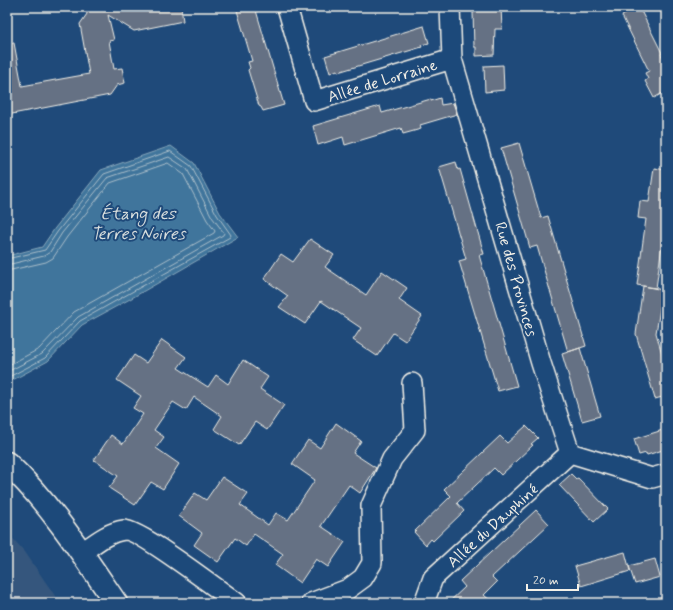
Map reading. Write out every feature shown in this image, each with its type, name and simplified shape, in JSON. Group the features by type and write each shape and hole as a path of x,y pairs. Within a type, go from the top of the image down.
{"street":[{"name":"Allée de Lorraine","path":"286,7 314,101 452,59"},
{"name":"Rue des Provinces","path":"450,7 452,59 539,356 570,453"},
{"path":"311,603 348,589 363,578 372,562 370,506 392,459 415,430 412,383"},
{"path":"570,453 652,478 666,474"},
{"name":"Allée du Dauphiné","path":"424,603 433,578 570,453"},
{"path":"7,463 25,480 40,499 81,553 116,603"},
{"path":"81,553 112,533 126,530 145,538 237,603"}],"shaded area":[{"path":"7,532 25,552 60,603 7,603"}],"water":[{"name":"Étang des Terres Noires","path":"171,146 194,163 220,213 238,237 82,325 48,361 7,383 7,256 42,247 55,228 101,170"}],"building":[{"path":"86,7 102,7 103,11 122,7 181,7 183,21 134,31 108,15 114,40 109,41 114,69 122,68 125,83 117,85 110,95 7,115 7,43 14,43 22,86 89,74 80,24 87,14"},
{"path":"236,7 255,7 284,105 263,111 259,106 248,70 250,68 248,62 252,61"},
{"path":"474,7 501,7 502,29 495,29 494,55 476,56 476,47 474,47"},
{"path":"624,7 639,7 666,64 666,91 654,98 645,81 648,79 645,73 649,71 622,16 627,13"},
{"path":"424,26 429,43 421,45 422,47 338,72 337,70 330,73 325,56"},
{"path":"503,65 504,90 485,92 484,66"},
{"path":"440,98 441,105 453,103 457,114 420,125 421,129 403,134 401,128 345,145 343,137 318,145 313,126 380,106 382,113 431,99 431,101"},
{"path":"519,143 541,218 548,216 586,346 568,352 537,246 530,248 501,148"},
{"path":"456,162 458,170 460,169 484,254 479,255 517,386 498,391 459,261 466,259 439,167"},
{"path":"654,168 666,170 666,217 656,288 637,285 646,219 638,218 640,201 649,202"},
{"path":"310,239 334,255 325,267 366,295 382,271 407,288 399,300 422,316 405,341 393,333 377,356 353,340 361,328 321,301 305,324 279,307 288,296 264,279 281,254 293,262"},
{"path":"643,286 663,290 656,333 666,368 666,396 655,399 636,334"},
{"path":"162,340 186,357 178,368 208,387 216,375 228,384 243,360 268,377 260,389 284,405 267,430 255,422 239,445 214,429 222,416 194,397 186,410 173,402 154,430 164,437 156,448 179,464 163,489 151,482 135,505 109,488 118,476 94,460 111,435 123,444 143,414 133,408 141,396 117,380 134,355 146,363"},
{"path":"580,348 600,416 582,421 562,354"},
{"path":"336,423 361,441 353,453 376,468 360,493 349,485 321,526 345,542 328,567 316,559 300,583 275,565 283,554 254,534 246,546 235,538 218,562 194,545 202,533 179,516 195,493 206,500 222,477 248,494 240,505 268,525 276,513 288,520 315,480 292,464 308,440 320,448"},
{"path":"526,426 538,438 531,444 533,445 501,475 494,468 457,503 464,511 433,541 431,539 426,545 414,532 451,496 444,489 500,436 507,443"},
{"path":"666,429 666,449 647,455 646,453 639,455 634,439"},
{"path":"571,474 576,479 578,478 608,509 594,522 559,485"},
{"path":"536,510 549,524 492,577 497,582 484,595 493,603 448,603 465,587 460,581"},
{"path":"625,552 630,571 581,586 575,566"},
{"path":"655,559 660,577 635,584 629,566"}]}
